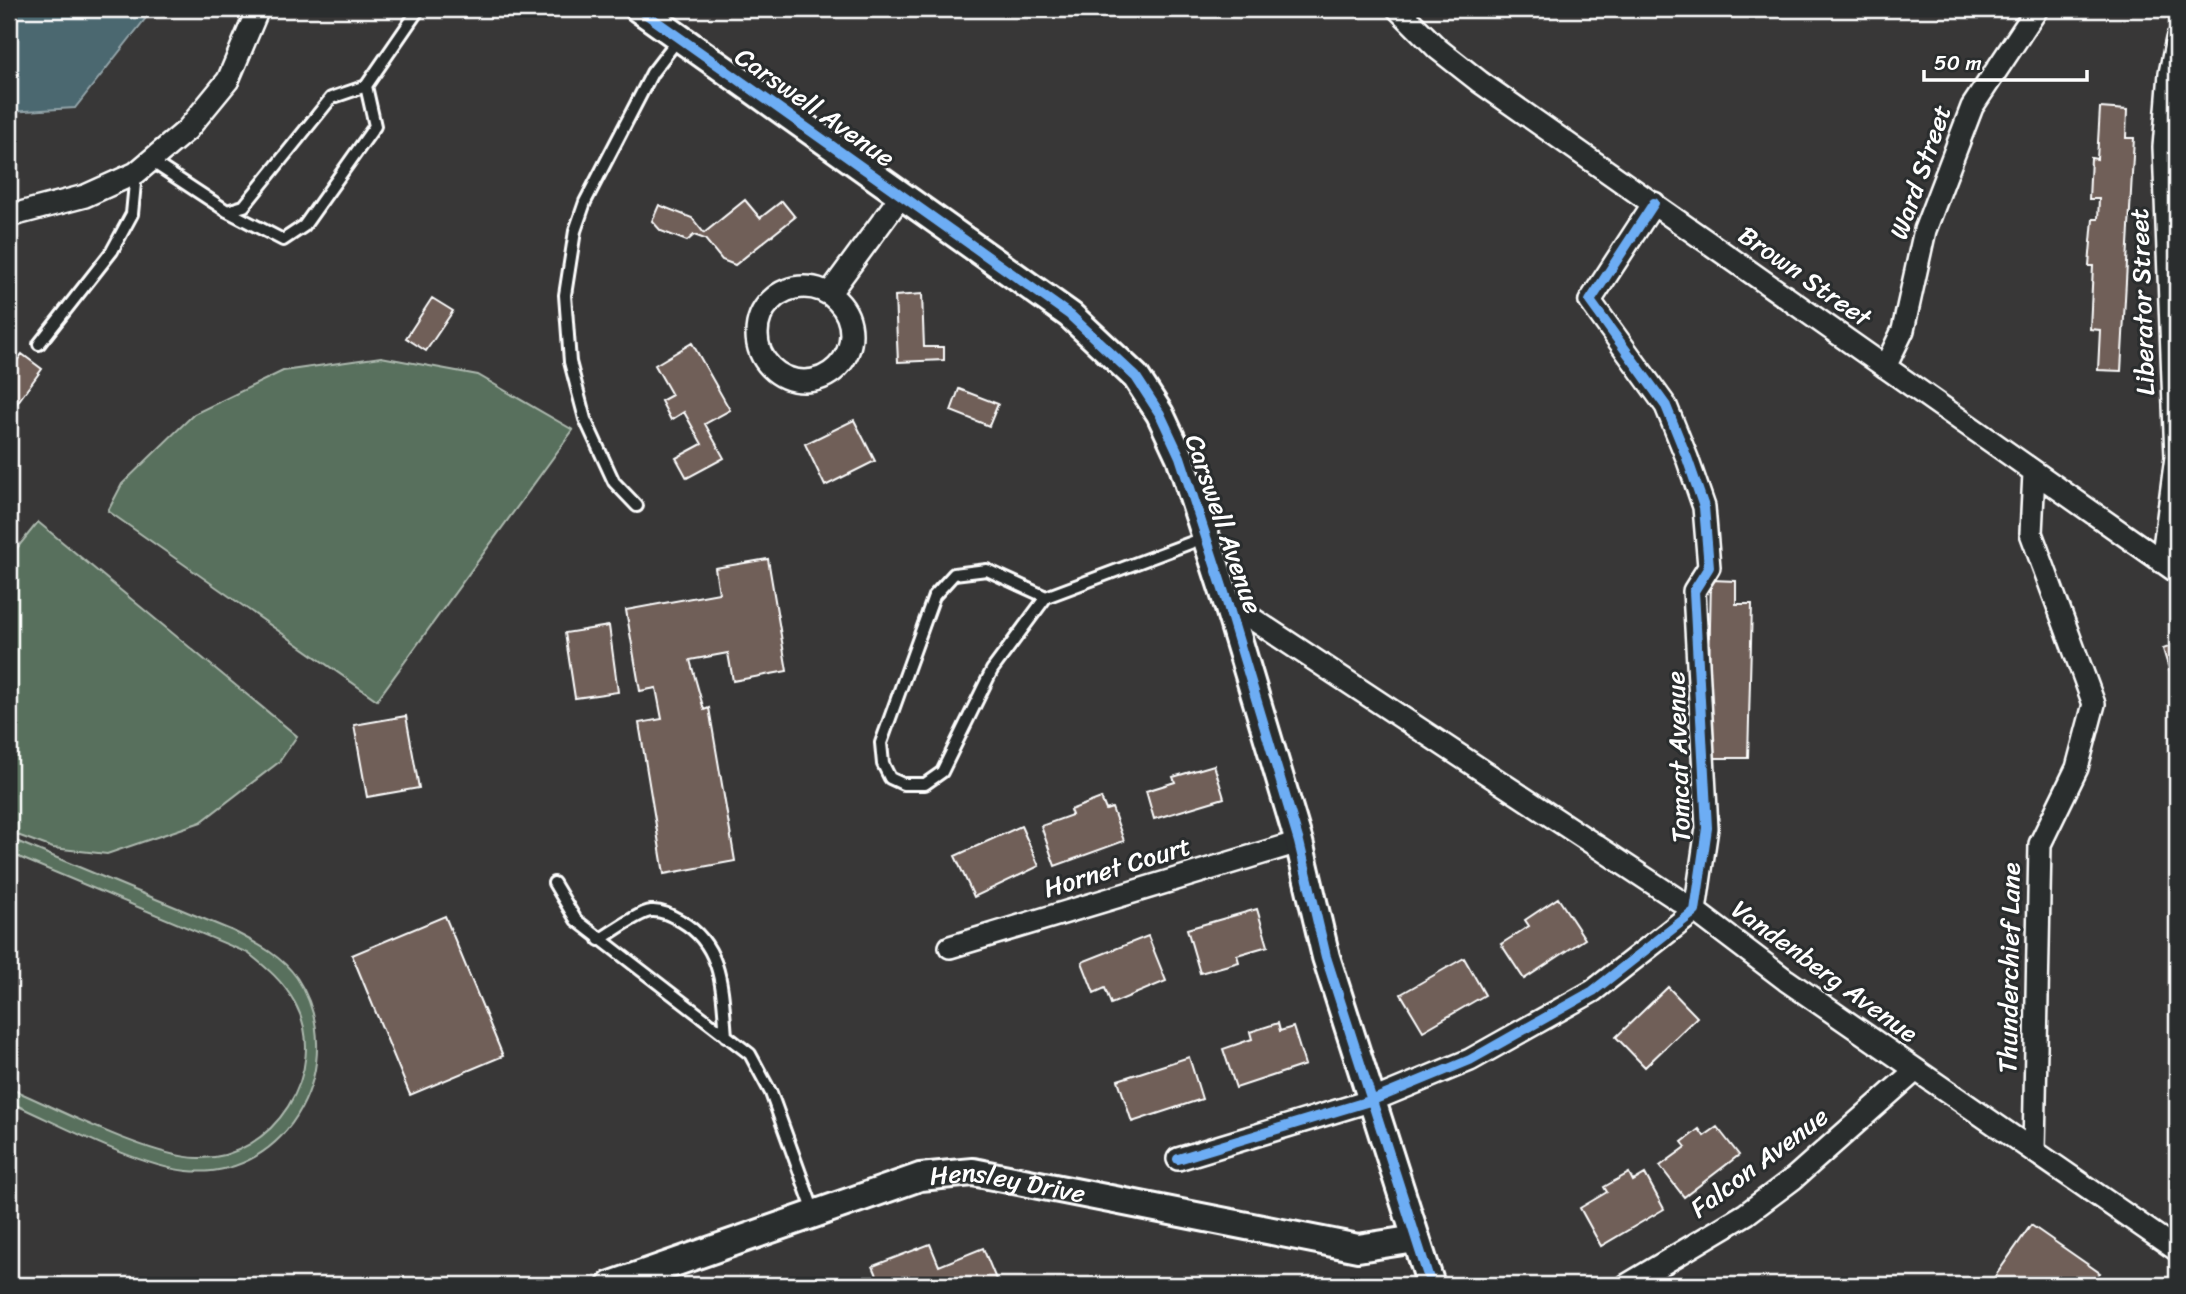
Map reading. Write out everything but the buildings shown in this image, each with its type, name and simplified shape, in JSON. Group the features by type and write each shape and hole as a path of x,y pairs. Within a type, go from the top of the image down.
{"street":[{"path":"9,216 85,196 144,167 187,130 228,80 258,9"},
{"name":"Carswell Avenue","path":"639,9 1070,314 1136,377 1160,414 1180,457 1227,602 1299,842 1326,957 1431,1285"},
{"name":"Ward Street","path":"1885,367 1903,330 1926,230 1972,107 2037,9"},
{"name":"Brown Street","path":"1402,14 1480,82 2170,567"},
{"name":"Liberator Street","path":"2170,567 2176,457 2164,147 2170,73 2177,39"},
{"path":"829,294 901,196"},
{"name":"Tomcat Avenue","path":"1654,203 1590,300 1666,406 1704,507 1709,567 1694,592 1707,828 1695,911"},
{"path":"808,287 829,294 846,312 851,326 851,341 846,356 824,377 794,381 780,376 764,359 756,336 758,320 766,306 777,295 792,288 808,287"},
{"name":"Thunderchief Lane","path":"2034,473 2031,533 2095,704 2077,768 2040,844 2034,1150"},
{"name":"Vandenberg Avenue","path":"1227,602 1443,741 1695,911 1786,980 2177,1250"},
{"name":"Hornet Court","path":"950,947 1299,842"},
{"path":"1178,1159 1373,1100 1470,1060 1593,991 1695,911"},
{"name":"Falcon Avenue","path":"1627,1285 1765,1200 1916,1070"},
{"name":"Hensley Drive","path":"611,1285 920,1177 973,1172 1358,1248 1416,1238"}],"lane":[{"path":"227,211 244,206 331,98 366,86 419,9"},
{"path":"637,506 614,482 585,419 570,362 565,295 575,230 585,202 652,73 679,38"},
{"path":"39,344 112,251 132,214 144,167 283,240 304,226 375,126 366,86"},
{"path":"1046,597 987,570 954,574 934,596 881,743 883,764 890,778 903,784 925,784 942,772 992,670 1046,597 1206,537"},
{"path":"554,883 576,920 750,1054 771,1093 814,1212"},
{"path":"599,940 649,911 665,912 692,928 713,953 721,977 726,1036"}],"green space":[{"path":"381,357 478,375 573,430 377,700 108,511 122,484 194,414 283,371"},
{"path":"38,522 297,736 279,762 201,822 107,854 53,848 9,832 9,558"},
{"path":"9,838 233,931 268,950 291,970 312,1010 317,1044 313,1078 301,1109 281,1136 255,1157 224,1169 187,1171 121,1153 9,1102 9,1088 129,1141 178,1156 198,1158 225,1155 250,1144 271,1128 288,1106 300,1082 306,1056 304,1029 295,1003 280,981 248,953 9,853"}],"water":[{"path":"9,9 153,9 75,108 9,112"}],"cycle path":[{"path":"639,9 1070,315 1136,377 1160,414 1180,457 1227,602 1299,842 1326,957 1431,1285"},
{"path":"1178,1159 1373,1100 1470,1060 1593,991 1695,911 1707,828 1694,591 1709,567 1704,507 1666,406 1590,301 1654,203"}]}
